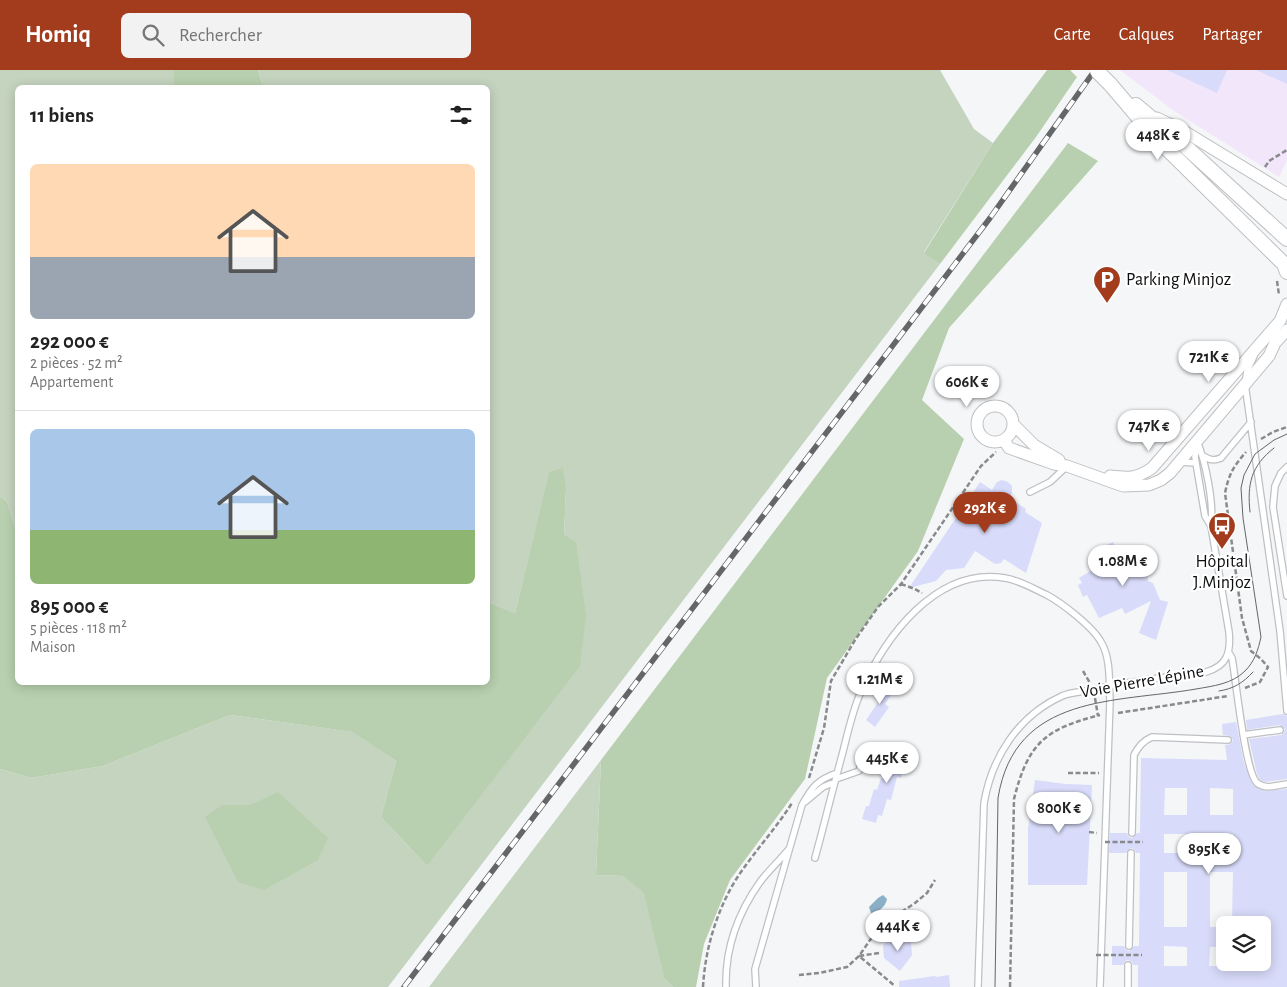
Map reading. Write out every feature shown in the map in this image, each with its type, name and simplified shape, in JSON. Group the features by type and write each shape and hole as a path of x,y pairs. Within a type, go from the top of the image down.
{"street":[{"path":"1096,70 1156,138 1284,264 1287,272"},
{"path":"1110,84 1145,112 1287,239"},
{"path":"1145,112 1182,130 1287,194"},
{"path":"1100,477 1128,478 1141,475 1152,468 1258,348 1280,321 1287,304"},
{"path":"1004,440 1009,448 1054,464 1100,477 1110,483 1123,486 1149,485 1170,473 1269,356 1275,343 1287,330"},
{"path":"988,407 1000,407 1010,414 1013,424 1012,431 1004,440 992,442 982,437 976,426 979,415 988,407"},
{"path":"1194,420 1197,440"},
{"path":"1013,424 1034,445 1066,466"}],"lane":[{"path":"1258,348 1247,371 1245,384 1252,422 1280,632 1287,711"},
{"path":"1203,456 1210,460 1221,458 1252,422"},
{"path":"1197,440 1203,456 1213,515 1212,526 1229,632 1229,653 1236,677 1243,736 1253,778 1259,784 1267,787 1287,784"},
{"path":"1197,440 1196,463 1205,516 1212,526"},
{"path":"1179,462 1196,463"},
{"path":"1030,492 1050,482 1066,466"},
{"path":"1287,467 1281,472 1275,486 1273,507 1287,596"},
{"path":"1263,512 1276,525"},
{"path":"815,858 860,695 874,664 896,633 914,612 930,599 945,588 966,579 988,576 1007,578 1034,589 1068,609 1093,632 1102,642 1107,659 1109,685 1108,773 1098,955 1101,969 1100,987"},
{"name":"Voie Pierre Lépine","path":"978,987 984,803 994,764 1019,727 1045,705 1064,696 1109,685 1214,670 1226,659 1229,653"},
{"path":"1243,736 1280,730"},
{"path":"1132,833 1134,755 1146,739 1152,737 1228,740"},
{"path":"756,987 755,969 802,805 813,786 824,778 836,778 859,771 863,757"},
{"path":"726,987 730,944 738,921 760,882 790,848"},
{"path":"1129,946 1131,853"},
{"path":"1128,965 1128,987"}],"path":[{"path":"1263,170 1269,161 1287,150"},
{"path":"1242,690 1260,682 1268,667 1251,651 1242,618 1225,493 1228,476 1233,466 1246,451 1273,432 1287,427"},
{"path":"806,782 812,774 824,728 831,681 855,640 878,607 901,584 981,466 996,452"},
{"path":"901,584 915,589 930,599"},
{"path":"1114,713 1235,694"},
{"path":"1010,987 1014,799 1020,776 1027,759 1048,735 1067,724 1103,714"},
{"path":"1068,773 1108,773"},
{"path":"703,987 704,970 713,932 723,905 736,880 795,799"},
{"path":"1089,832 1099,833"},
{"path":"1105,842 1143,842"},
{"path":"799,975 847,967 859,956 879,927 927,893 935,880"},
{"path":"859,956 879,952"},
{"path":"1098,955 1142,955"},
{"path":"859,956 895,986"}],"shaded area":[{"path":"1120,70 1287,70 1287,160 1279,177 1174,111"}],"green space":[{"path":"0,70 174,70 174,85 15,85 15,528 7,502 0,496"},
{"path":"174,70 258,70 262,85 174,85"},
{"path":"258,70 940,70 974,129 993,143 924,252 940,264 388,987 0,987 0,769 31,778 103,766 230,715 354,732 396,761 381,817 427,866 564,535 566,490 549,473 515,613 490,603 490,85 262,85"},
{"path":"1047,70 1070,70 1077,77 1036,137 940,264 924,253 993,143"},
{"path":"1068,143 1098,161 949,328 922,400 964,439 918,551 827,678 805,779 730,880 704,944 696,987 673,987 664,978 644,893 623,876 596,875 601,760"},
{"path":"563,468 566,490 564,535 576,542 586,615 580,666 427,866 381,817 396,761 353,732 230,715 103,766 31,778 0,769 0,496 7,502 15,528 15,685 490,685 490,603 515,613 549,472"},
{"path":"601,760 596,875 623,876 645,893 664,978 673,987 429,987"},
{"path":"278,792 328,838 318,860 264,890 238,882 205,817 222,805 250,805"}],"water":[{"path":"883,895 887,899 883,907 871,913 869,907"}],"building":[{"path":"1167,70 1227,70 1217,93"},
{"path":"1256,70 1287,70 1287,84"},
{"path":"1002,480 1012,486 1012,493 1009,498 1042,523 1026,573 1004,559 1001,563 995,564 975,551 964,568 946,570 936,581 909,588 980,482 992,490 997,482"},
{"path":"1113,542 1120,557 1139,550 1141,555 1144,554 1148,581 1153,583 1160,600 1168,602 1156,640 1139,633 1151,601 1125,614 1122,608 1099,618 1087,595 1083,597 1078,585 1082,583 1079,578 1097,567 1090,553"},
{"path":"884,684 894,691 885,704 889,707 875,727 866,720 879,701 874,698"},
{"path":"1283,714 1287,716 1287,779 1265,782 1260,780 1257,774 1249,739 1281,735 1285,729 1279,725 1247,730 1246,720"},
{"path":"1236,722 1244,763 1253,785 1267,791 1287,789 1287,987 1138,987 1138,965 1133,965 1128,960 1123,965 1112,965 1112,946 1124,946 1129,951 1134,946 1139,946 1140,853 1136,853 1131,848 1126,853 1109,853 1110,833 1127,833 1132,838 1137,833 1140,833 1141,758 1227,760 1225,745 1231,744 1233,740 1230,736 1223,735 1222,724","holes":["1165,788 1187,788 1187,815 1164,815","1210,788 1233,789 1233,815 1210,815","1164,834 1187,834 1187,853 1164,853","1210,834 1233,834 1233,853 1210,853","1164,872 1187,872 1187,927 1164,927","1164,946 1187,947 1187,966 1164,966"]},
{"path":"896,745 912,749 909,761 905,760 901,778 897,777 891,800 887,799 882,816 878,815 876,823 862,819 866,806 869,806 874,789 877,790 881,778 884,779 891,750 895,751"},
{"path":"1035,780 1092,785 1087,885 1028,885 1028,829"},
{"path":"902,936 911,943 912,955 900,971 884,958 883,946 889,938"},
{"path":"949,975 950,987 899,987 899,981"}],"tram line":[{"path":"995,987 998,798 1008,764 1025,739 1047,721 1073,709 1103,702 1216,685 1228,682 1245,671 1256,655 1261,637 1243,518 1241,488 1244,475 1255,454 1274,440 1287,434"},
{"path":"1250,512 1249,493 1252,476 1260,462 1274,448"},
{"path":"1219,691 1237,685 1253,672"}],"railway":[{"path":"404,987 990,218 1095,70"}],"place":[{"name":"Parking Minjoz","path":"1107,304"},
{"name":"Hôpital J.Minjoz","path":"1222,550"}]}
